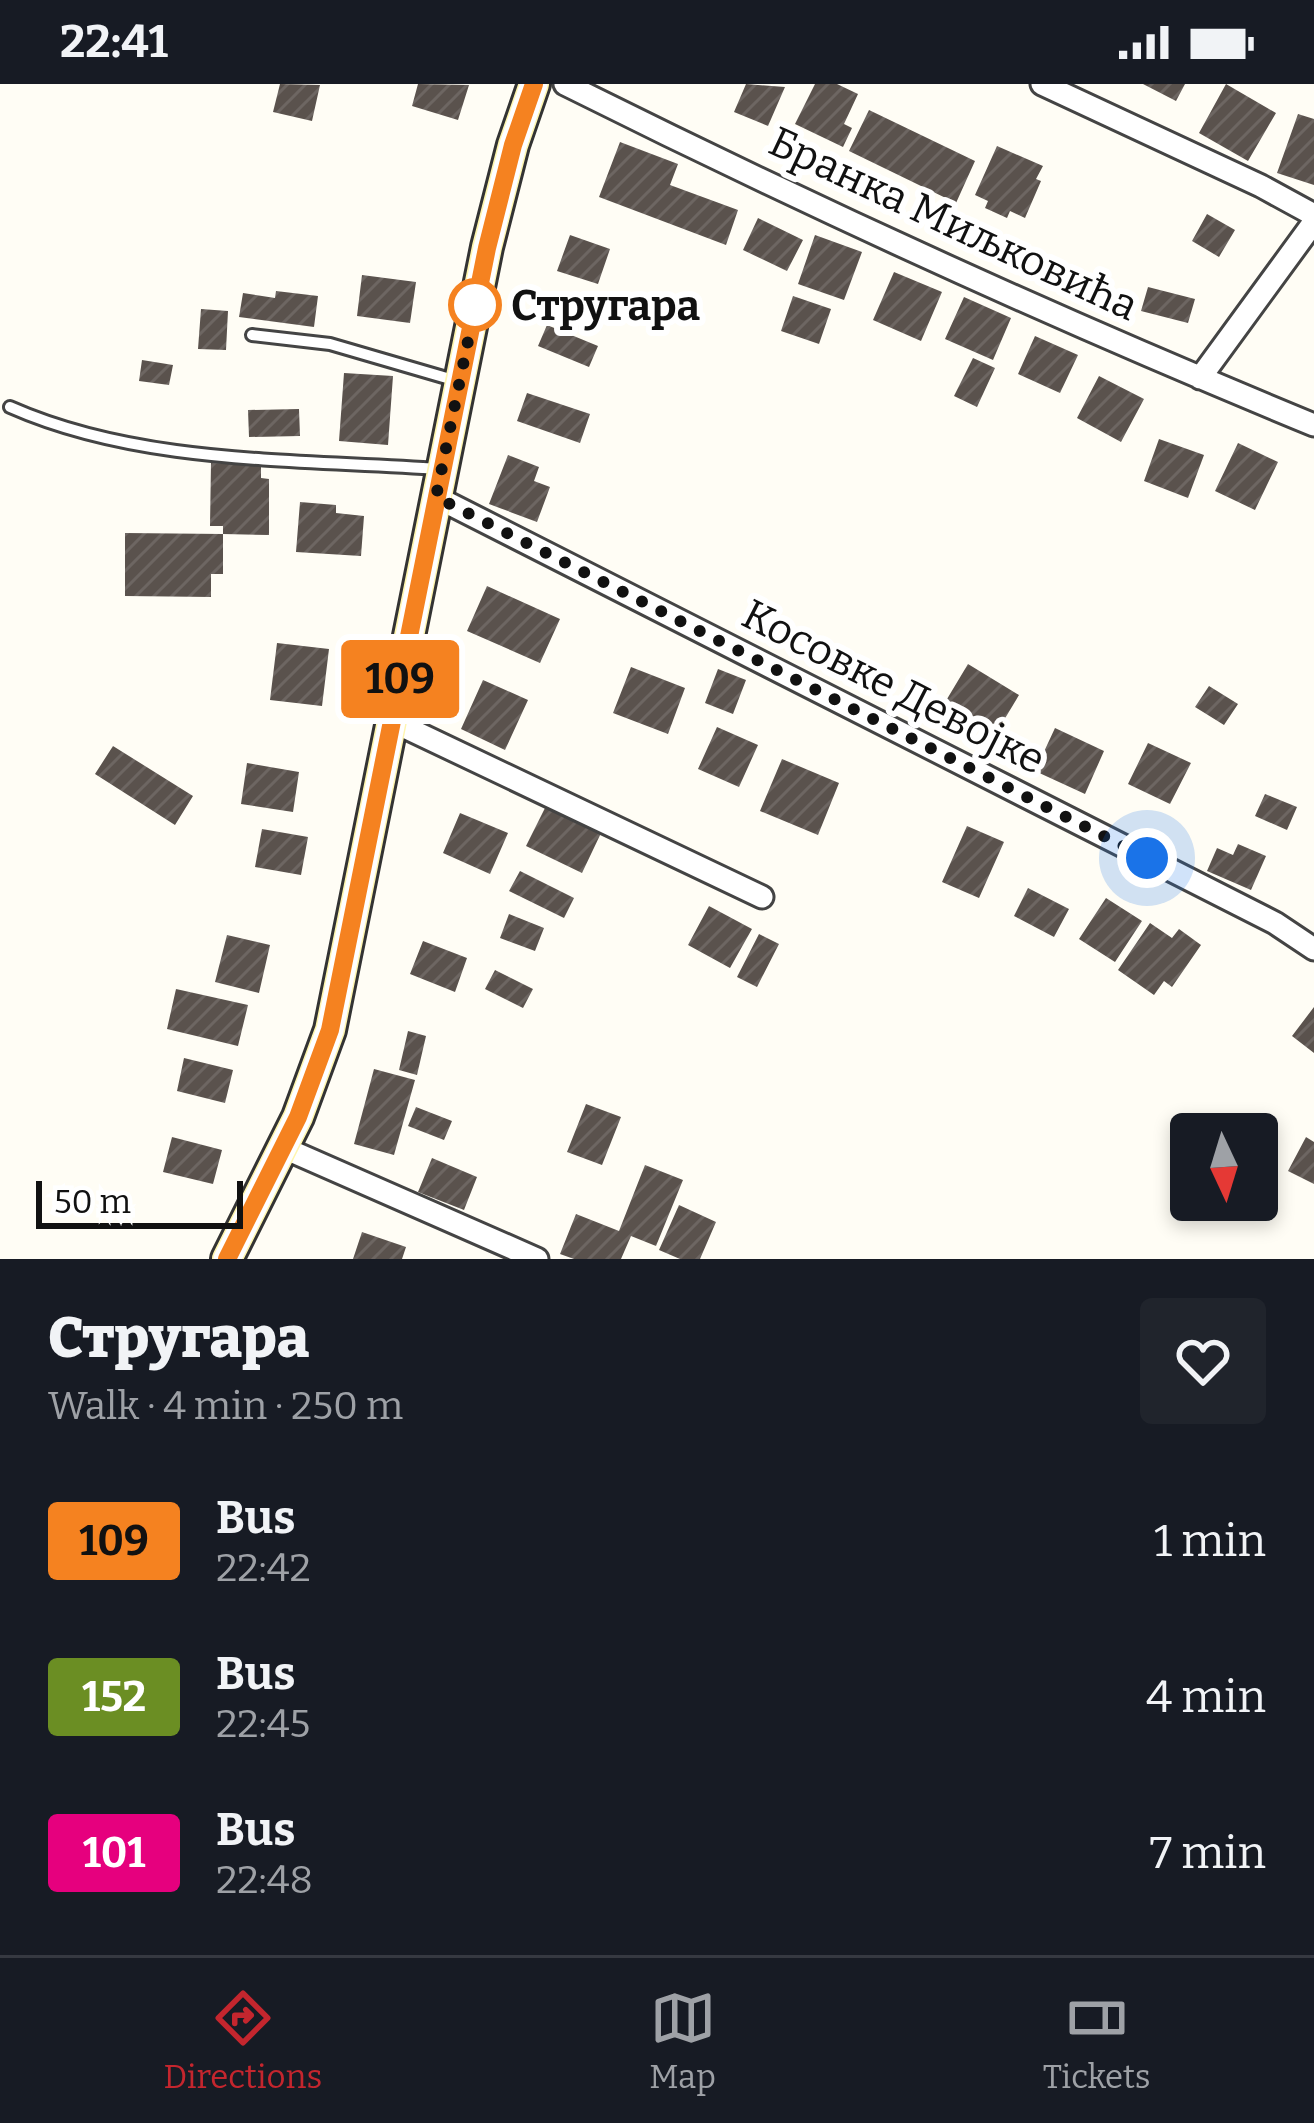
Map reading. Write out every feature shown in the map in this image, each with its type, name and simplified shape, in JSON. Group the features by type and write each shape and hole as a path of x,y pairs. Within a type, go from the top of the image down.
{"main road":[{"path":"227,1259 284,1148 330,1030 500,192 534,84"}],"street":[{"name":"Бранка Миљковића","path":"565,84 865,227 1200,378 1314,424"},
{"path":"1042,84 1261,186 1314,219 1200,378"},
{"name":"Косовке Девојке","path":"439,483 1275,923 1314,949"},
{"path":"392,721 762,897"},
{"path":"284,1148 537,1259"}],"lane":[{"path":"252,335 330,344 460,382"},
{"path":"10,407 58,429 120,444 439,483"}],"building":[{"path":"280,84 320,85 312,121 273,112"},
{"path":"418,84 469,85 458,120 412,106"},
{"path":"746,84 785,87 768,126 734,112"},
{"path":"815,84 837,84 858,94 844,124 852,128 843,147 795,124"},
{"path":"1143,84 1185,84 1176,101"},
{"path":"1226,84 1276,113 1248,161 1199,133"},
{"path":"869,110 975,161 956,203 849,151"},
{"path":"1298,114 1314,119 1314,185 1277,173"},
{"path":"620,142 678,164 670,185 738,210 726,245 599,197"},
{"path":"997,146 1043,166 1025,218 1010,211 1007,218 985,208 988,201 975,195"},
{"path":"1207,214 1235,230 1219,257 1192,241"},
{"path":"758,218 803,240 787,271 743,250"},
{"path":"570,235 610,249 598,284 557,271"},
{"path":"815,235 862,252 844,300 798,284"},
{"path":"894,272 942,292 921,341 873,320"},
{"path":"362,275 416,282 410,323 357,316"},
{"path":"1148,287 1195,299 1188,323 1141,311"},
{"path":"276,291 318,296 314,327 239,317 243,293 275,298"},
{"path":"793,296 831,309 819,344 781,331"},
{"path":"964,297 1011,318 993,360 945,339"},
{"path":"201,309 228,311 226,350 198,349"},
{"path":"547,325 598,346 589,367 538,346"},
{"path":"1035,336 1078,355 1060,393 1018,374"},
{"path":"973,358 995,368 977,407 954,396"},
{"path":"142,360 173,365 169,385 139,381"},
{"path":"344,373 393,376 388,445 339,441"},
{"path":"1099,376 1144,399 1121,442 1077,418"},
{"path":"527,393 590,414 580,443 517,421"},
{"path":"299,409 300,436 249,437 248,410"},
{"path":"1159,439 1204,455 1188,498 1144,481"},
{"path":"1238,443 1278,462 1255,510 1215,491"},
{"path":"508,455 539,467 534,481 550,487 537,522 489,504"},
{"path":"211,463 261,464 261,478 269,479 269,535 223,534 223,526 210,526"},
{"path":"300,502 336,505 336,513 364,516 361,556 296,552"},
{"path":"125,533 223,534 223,574 211,574 211,597 125,596"},
{"path":"487,586 560,619 540,663 467,631"},
{"path":"277,643 329,649 322,706 270,700"},
{"path":"968,664 1019,695 995,735 944,704"},
{"path":"631,667 685,688 668,734 613,713"},
{"path":"718,669 746,680 733,714 705,703"},
{"path":"483,680 528,700 505,750 461,729"},
{"path":"1209,686 1238,704 1224,725 1195,707"},
{"path":"717,727 758,745 739,787 698,769"},
{"path":"1055,728 1104,751 1085,794 1035,771"},
{"path":"1148,743 1191,763 1170,804 1128,784"},
{"path":"113,746 193,796 175,825 95,774"},
{"path":"782,759 839,783 818,835 760,811"},
{"path":"247,763 299,772 293,812 241,804"},
{"path":"1265,794 1297,807 1287,830 1255,816"},
{"path":"547,804 602,831 582,873 526,846"},
{"path":"460,813 508,833 490,874 443,853"},
{"path":"967,826 1004,842 979,898 942,882"},
{"path":"262,829 308,837 301,875 255,867"},
{"path":"1238,844 1266,856 1251,890 1207,871 1217,848 1233,855"},
{"path":"520,871 574,898 564,918 509,891"},
{"path":"1028,888 1069,909 1054,937 1014,916"},
{"path":"1106,898 1142,921 1115,962 1079,939"},
{"path":"709,906 752,929 730,968 688,945"},
{"path":"509,914 544,928 535,951 500,938"},
{"path":"1150,923 1172,938 1179,929 1201,945 1172,987 1164,981 1154,995 1118,970"},
{"path":"759,934 779,944 757,987 737,977"},
{"path":"227,935 270,945 259,993 215,982"},
{"path":"423,941 467,958 455,992 410,974"},
{"path":"495,970 533,989 523,1008 485,989"},
{"path":"176,989 248,1005 238,1046 167,1029"},
{"path":"1314,1007 1314,1053 1292,1036"},
{"path":"408,1031 426,1036 417,1075 399,1070"},
{"path":"184,1058 233,1070 225,1103 177,1091"},
{"path":"374,1069 415,1080 394,1155 354,1144"},
{"path":"586,1104 621,1117 602,1165 567,1152"},
{"path":"416,1107 452,1121 444,1140 408,1126"},
{"path":"172,1137 222,1150 213,1184 163,1172"},
{"path":"1306,1137 1314,1142 1314,1184 1288,1171"},
{"path":"432,1158 477,1177 464,1210 418,1192"},
{"path":"645,1165 683,1180 656,1246 631,1236 621,1259 574,1259 560,1254 576,1214 619,1231"},
{"path":"679,1205 716,1222 700,1259 680,1259 659,1250"},
{"path":"362,1232 406,1247 402,1259 353,1259"}],"bus line":[{"name":"109","path":"227,1259 298,1117 330,1030 487,248 534,84"}],"place":[{"name":"Стругара","path":"475,305"}],"route":[{"path":"475,305 478,292 436,497 1147,858"}]}
